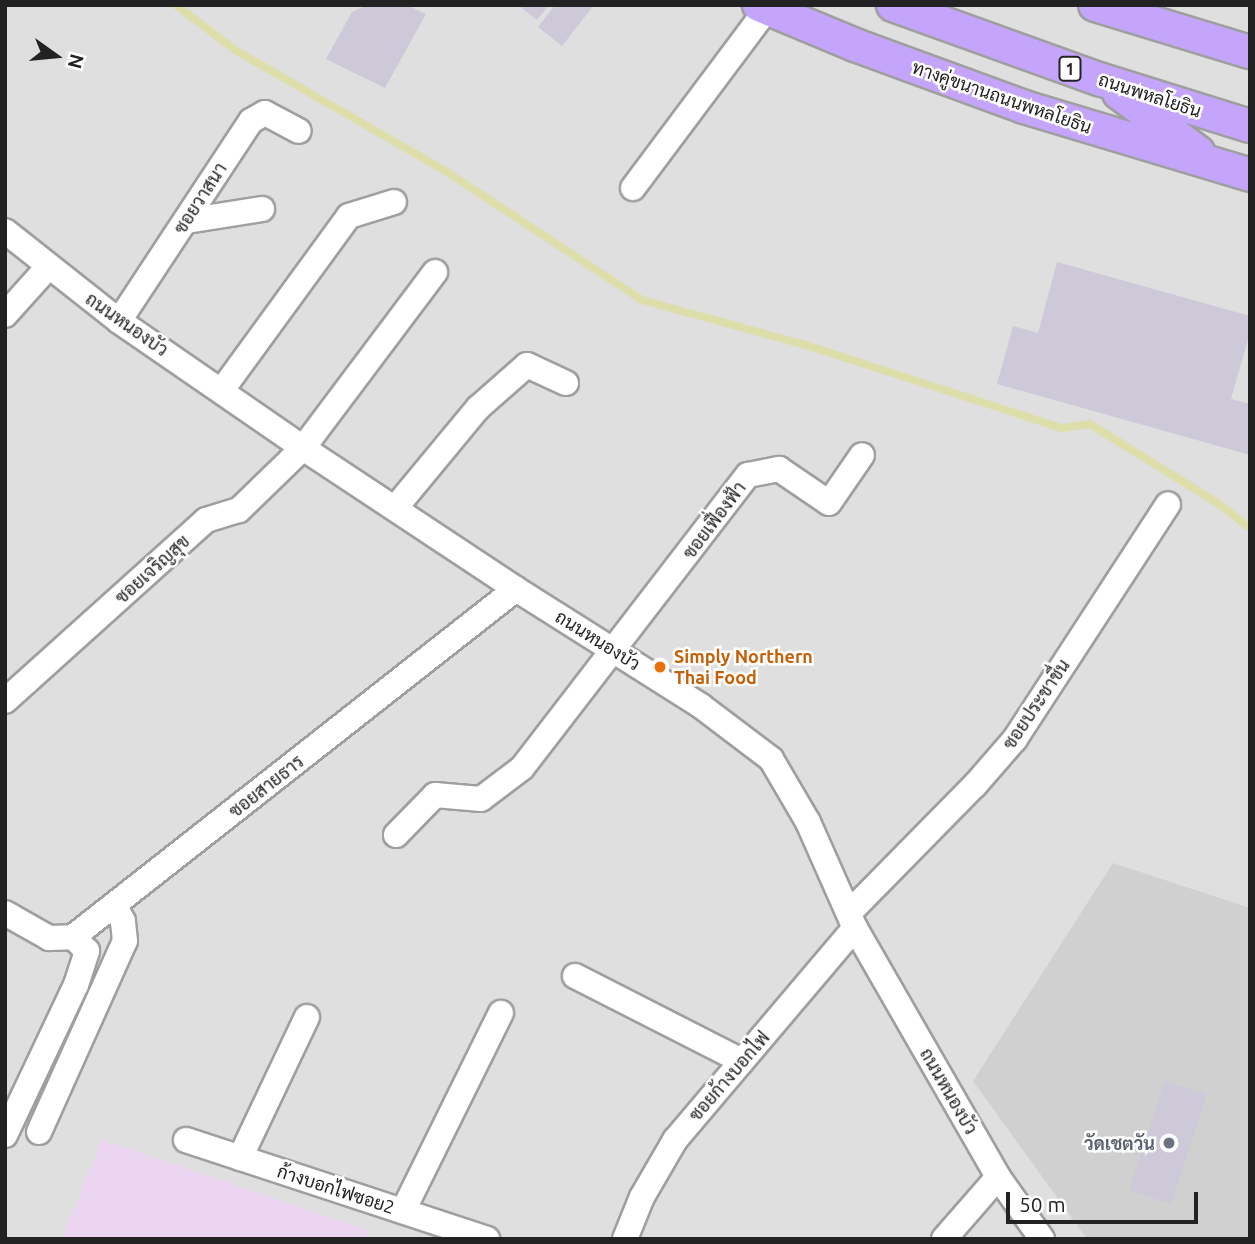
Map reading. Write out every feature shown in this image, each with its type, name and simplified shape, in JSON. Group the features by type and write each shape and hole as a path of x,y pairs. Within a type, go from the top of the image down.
{"main road":[{"name":"ถนนพหลโยธิน","path":"893,5 1099,79 1250,126"},
{"path":"1094,5 1250,52"},
{"name":"ทางคู่ขนานถนนพหลโยธิน","path":"763,7 855,45 1024,107 1219,168 1250,175"},
{"path":"1099,79 1219,168"}],"street":[{"path":"633,188 763,7"},
{"name":"ซอยวาสนา","path":"119,321 251,121 265,113 299,131"},
{"path":"222,390 349,216 394,202"},
{"path":"186,221 262,209"},
{"name":"ถนนหนองบัว","path":"5,231 119,321 303,448 396,507 516,589 702,706 771,759 808,822 852,920 999,1177 1042,1239"},
{"path":"5,315 48,267"},
{"name":"ซอยเจริญสุข","path":"5,701 206,520 239,510 303,448 435,272"},
{"path":"396,507 478,408 527,365 566,383"},
{"name":"ซอยเฟื่องฟ้า","path":"614,650 748,475 779,469 829,503 862,455"},
{"name":"ซอยประชาชื่น","path":"852,920 1015,739 1168,504"},
{"name":"ซอยสายธาร","path":"73,937 516,589"},
{"path":"396,835 435,795 481,799 522,768 614,650"},
{"path":"40,1132 125,942 123,921 114,905"},
{"path":"5,913 49,938 73,937 87,951 76,985 5,1135"},
{"name":"ซอยก้างบอกไฟ","path":"625,1239 642,1197 675,1140 742,1061 852,920"},
{"path":"575,976 742,1061"},
{"path":"402,1211 501,1013"},
{"path":"240,1157 307,1017"},
{"path":"51,1038 76,1050"},
{"name":"ก้างบอกไฟซอย2","path":"186,1140 486,1239"},
{"path":"944,1239 958,1218 999,1177"}],"shaded area":[{"path":"5,5 1250,5 1250,1239 5,1239"},
{"path":"1113,863 1250,908 1250,1239 1087,1239 973,1081"},
{"path":"102,1140 368,1230 366,1239 62,1239"}],"building":[{"path":"367,5 407,5 426,14 385,88 326,59 352,12"},
{"path":"518,5 549,5 537,20"},
{"path":"555,5 594,5 562,46 538,27"},
{"path":"1057,262 1250,316 1250,333 1231,399 1250,404 1250,455 997,384 1013,326 1038,333"},
{"name":"วัดเชตวัน","path":"1165,1081 1207,1095 1171,1204 1129,1190"}],"waterway":[{"path":"176,5 235,50 447,172 642,300 809,346 1062,428 1090,424 1216,502 1250,528"}],"place":[{"name":"Simply Northern Thai Food","path":"660,667"},
{"name":"วัดเชตวัน","path":"1169,1143"}]}
